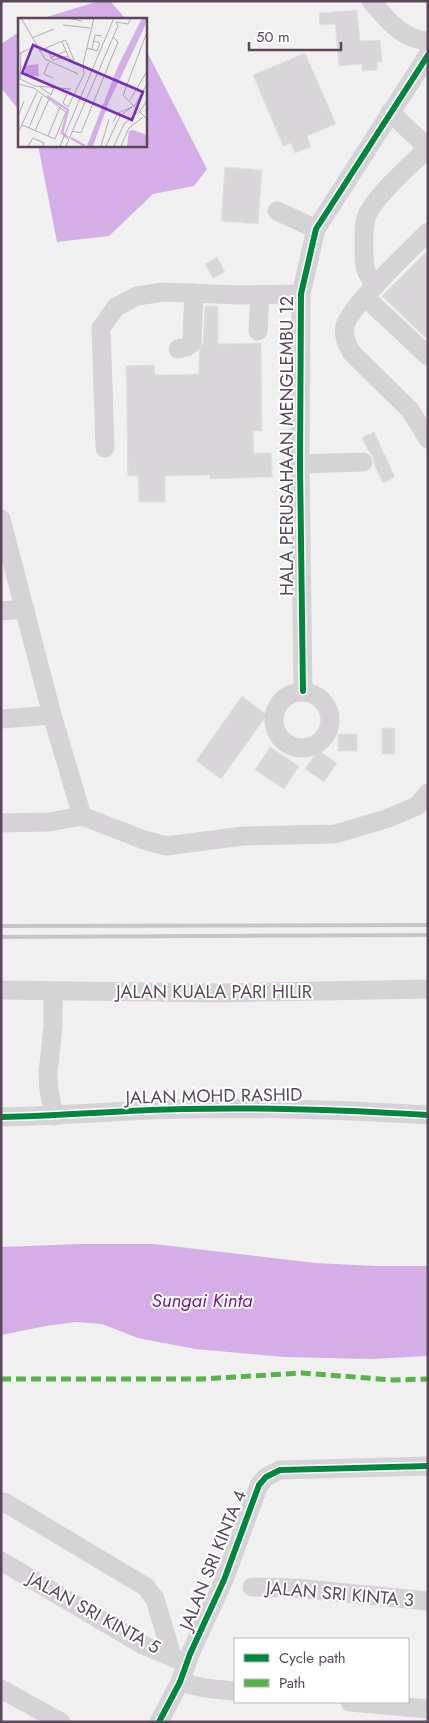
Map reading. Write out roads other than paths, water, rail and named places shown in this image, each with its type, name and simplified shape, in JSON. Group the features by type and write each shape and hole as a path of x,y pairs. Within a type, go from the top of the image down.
{"street":[{"path":"371,1 400,32 416,40 428,41"},
{"name":"HALA PERUSAHAAN MENGLEMBU 12","path":"303,691 300,464 301,294 316,229 428,55"},
{"path":"390,112 428,148 376,201 368,214 364,232 364,268 371,291 428,356"},
{"path":"277,211 316,229"},
{"path":"428,232 354,310 345,326 345,340 351,352 410,410 428,439"},
{"path":"105,448 101,328 116,307 137,296 163,292 260,295 301,294"},
{"path":"178,349 192,343 194,293"},
{"path":"258,331 260,295"},
{"path":"300,464 363,462"},
{"path":"1,519 52,715 82,816"},
{"path":"1,610 25,609"},
{"path":"1,719 52,715"},
{"path":"1,824 49,822 82,816 144,840 166,846 243,836 335,834 409,810 417,806 428,794"},
{"name":"JALAN KUALA PARI HILIR","path":"1,990 217,993 428,989"},
{"path":"53,992 53,1026 48,1073 54,1116"},
{"name":"JALAN MOHD RASHID","path":"1,1117 182,1109 278,1108 428,1115"},
{"name":"JALAN SRI KINTA 4","path":"159,1722 180,1682 180,1660 224,1580 258,1485 266,1477 280,1470 428,1466"},
{"path":"1,1502 4,1502 146,1587 155,1599 180,1660"},
{"name":"JALAN SRI KINTA 5","path":"1,1561 143,1645 180,1660"},
{"name":"JALAN SRI KINTA 3","path":"252,1587 296,1588 428,1602"},
{"path":"180,1682 204,1688 234,1691"},
{"path":"1,1689 61,1722"},
{"path":"361,1703 428,1709"}],"water":[{"path":"99,1 110,1 125,18 43,18"},
{"path":"18,33 18,109 1,88 1,44"},
{"path":"146,50 207,169 194,186 153,194 109,236 57,242 38,146 146,146"},
{"name":"Sungai Kinta","path":"154,1244 315,1263 428,1266 428,1356 372,1359 284,1357 195,1349 138,1338 102,1324 76,1322 1,1335 1,1247"}],"railway":[{"path":"1,926 428,925"},
{"path":"1,937 428,935"}]}
